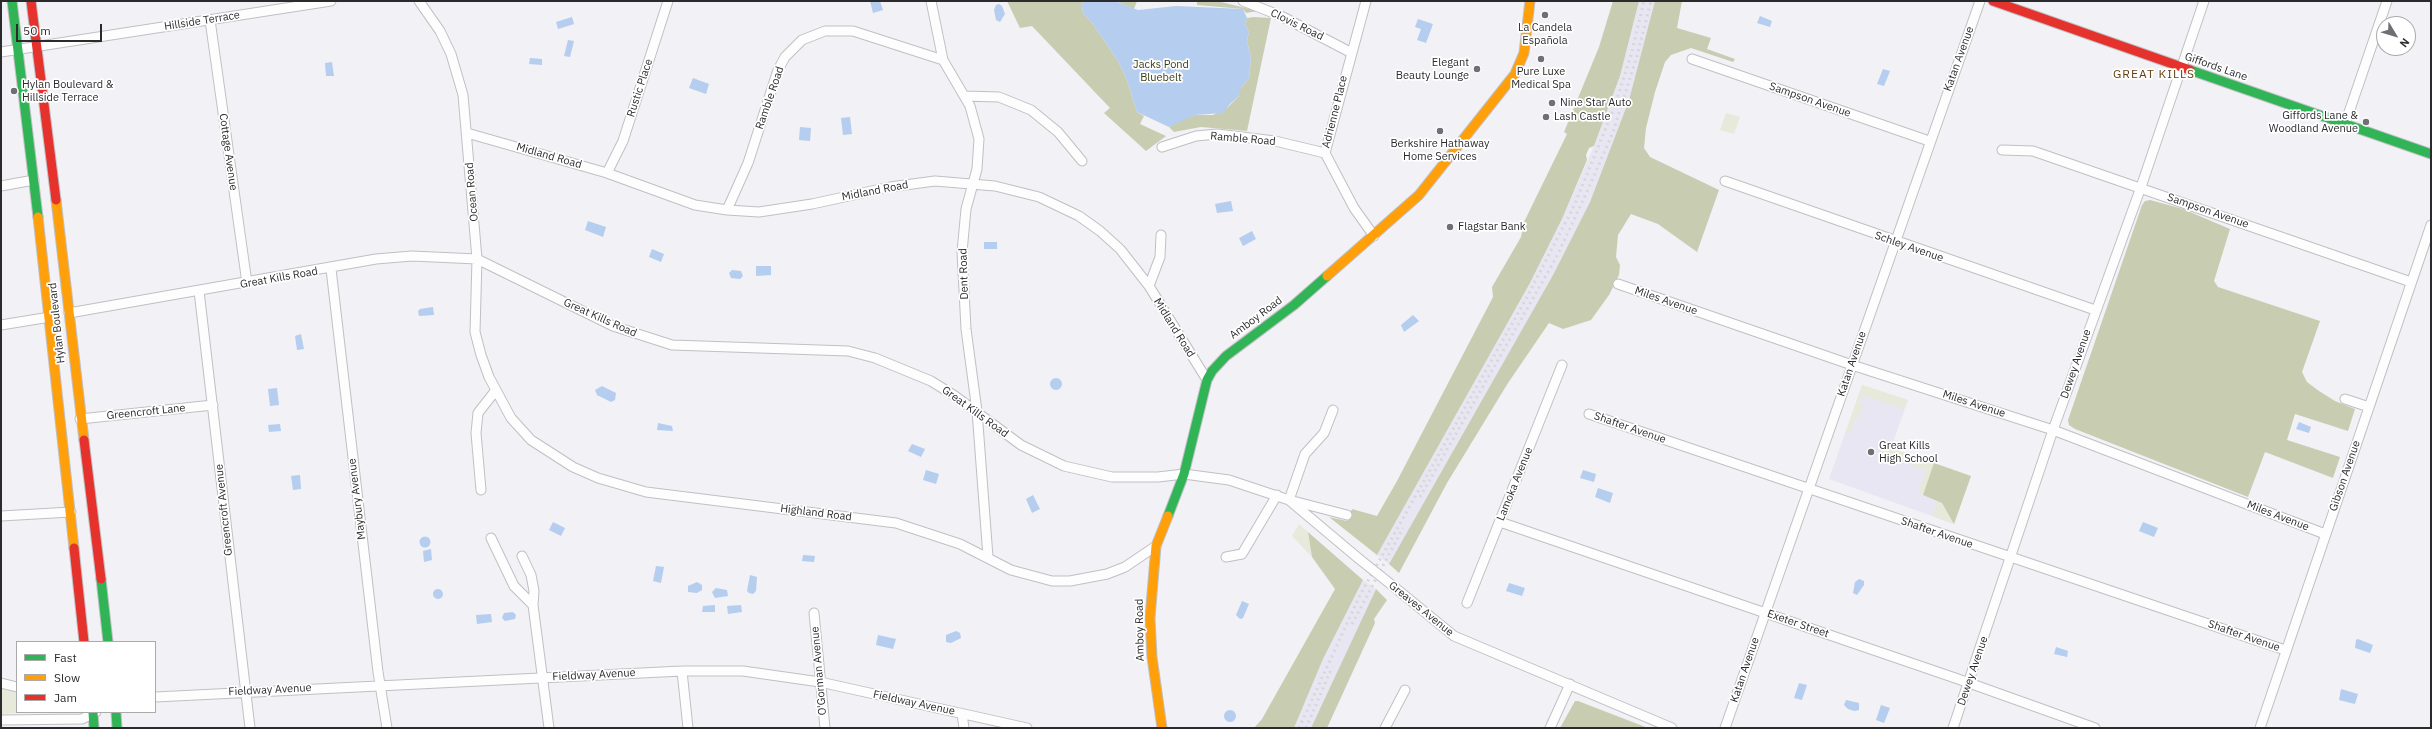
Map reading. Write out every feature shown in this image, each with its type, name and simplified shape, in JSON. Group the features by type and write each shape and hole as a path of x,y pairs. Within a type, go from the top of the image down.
{"main road":[{"name":"Hylan Boulevard","path":"12,1 50,318 84,641"},
{"name":"Hylan Boulevard","path":"31,1 38,47 80,419 108,641"},
{"name":"Amboy Road","path":"1162,728 1153,670 1150,618 1156,546 1184,474 1207,380 1212,371 1226,356 1294,305 1419,195 1515,74 1524,53 1530,1"},
{"name":"Giffords Lane","path":"1993,1 2181,68 2431,154"},
{"path":"94,713 94,728"},
{"path":"116,713 117,728"}],"street":[{"name":"Hillside Terrace","path":"1,52 332,1"},
{"name":"Ocean Road","path":"419,1 440,31 451,54 463,95 477,259 475,332 481,355 496,390"},
{"name":"Rustic Place","path":"607,173 623,141 668,1"},
{"name":"Dent Road","path":"931,1 944,60 976,121 979,139 977,169 966,209 962,252 966,329 977,411 988,557"},
{"name":"Clovis Road","path":"1243,1 1281,16 1350,52"},
{"name":"Adrienne Place","path":"1366,1 1350,52 1325,153 1346,195 1374,236"},
{"name":"Katan Avenue","path":"1725,728 1929,141 1980,1"},
{"name":"Dewey Avenue","path":"1953,728 2053,430 2140,187 2204,1"},
{"path":"2345,124 2387,1"},
{"name":"Cottage Avenue","path":"210,20 247,283"},
{"name":"Ramble Road","path":"727,210 748,163 778,70 785,57 802,40 824,31 852,31 944,60"},
{"name":"Sampson Avenue","path":"1692,59 1929,141"},
{"path":"964,96 999,97 1031,110 1054,128 1082,160"},
{"name":"Midland Road","path":"467,133 607,173 695,205 727,210 758,212 890,187 935,181 973,184 1020,191 1060,205 1079,216 1100,231 1120,249 1149,286 1207,380"},
{"name":"Ramble Road","path":"1162,147 1196,136 1217,134 1275,141 1325,153"},
{"name":"Sampson Avenue","path":"2002,150 2033,151 2411,282"},
{"path":"1,186 34,180"},
{"name":"Schley Avenue","path":"1724,181 1895,242 2095,310"},
{"name":"Gibson Avenue","path":"2260,728 2285,650 2431,225"},
{"path":"1149,286 1160,257 1161,235"},
{"name":"Great Kills Road","path":"68,313 330,269 376,259 412,256 477,259 591,315 635,334 672,345 848,351 906,369 944,389 977,411 999,430 1021,445 1064,466 1090,473 1126,478 1158,477 1184,474"},
{"name":"Maybury Avenue","path":"330,269 379,685 387,728"},
{"name":"Miles Avenue","path":"1618,284 1852,365 2053,430 2325,534"},
{"name":"Greencroft Avenue","path":"200,291 244,692 250,728"},
{"path":"1,325 50,318"},
{"name":"Lamoka Avenue","path":"1467,603 1562,365"},
{"path":"481,490 476,432 478,413 496,390"},
{"name":"Highland Road","path":"496,390 511,418 531,440 572,467 598,478 646,492 896,523 960,544 1011,570 1032,577 1070,581 1095,577 1124,567 1156,546"},
{"path":"2345,399 2369,407"},
{"name":"Greencroft Lane","path":"80,419 213,405"},
{"path":"1333,410 1324,433 1305,454 1289,500 1347,515"},
{"name":"Shafter Avenue","path":"1589,414 2285,650"},
{"name":"Greaves Avenue","path":"1184,474 1229,480 1289,500 1454,636 1672,728"},
{"path":"1226,557 1242,554 1277,495"},
{"path":"1,516 71,512"},
{"name":"Exeter Street","path":"1500,522 1969,682 2095,728"},
{"path":"491,538 514,586 533,605"},
{"path":"522,556 532,575 534,591 533,605 544,678 549,728"},
{"name":"O'Gorman Avenue","path":"814,613 825,728"},
{"name":"Fieldway Avenue","path":"156,697 682,671 742,670 820,682 1027,728"},
{"path":"682,671 688,728"},
{"path":"1,682 16,687"},
{"path":"1550,728 1570,684"},
{"path":"1385,728 1405,690"},
{"path":"1,720 30,716 82,719 94,713"},
{"path":"962,714 964,728"}],"shaded area":[{"path":"1639,1 1655,1 1649,28 1629,100 1590,202 1553,275 1389,564 1377,555 1530,283 1562,219 1594,146 1620,76"},
{"name":"Great Kills High School","path":"1862,385 1908,400 1891,448 1971,476 1954,524 1829,479"},
{"path":"1363,580 1376,589 1311,728 1294,728 1323,659"}],"green space":[{"path":"1007,1 1084,1 1082,6 1083,13 1093,24 1118,61 1127,80 1137,112 1144,116 1140,124 1166,136 1146,151 1104,113 1110,108 1032,26 1020,28"},
{"path":"1116,1 1137,1 1134,9"},
{"path":"1197,1 1217,1 1258,11 1246,13 1243,9 1197,5"},
{"path":"1613,1 1639,1 1620,76 1594,146 1589,148 1586,155 1587,160 1562,219 1530,283 1377,555 1329,517 1347,521 1352,509 1377,516 1397,481 1493,297 1492,287 1521,237 1524,222 1567,134 1564,132 1599,47"},
{"path":"1655,1 1682,1 1677,28 1711,38 1707,49 1735,59 1733,62 1691,48 1671,55 1665,62 1655,92 1646,128 1644,148 1650,157 1719,190 1697,252 1658,224 1631,214 1618,235 1616,257 1620,265 1619,275 1609,295 1591,320 1563,329 1549,323 1508,383 1447,483 1399,573 1389,564 1553,275 1590,202 1629,100"},
{"path":"1247,18 1271,18 1247,131 1201,127 1174,132 1169,127 1181,120 1195,115 1213,115 1227,108 1240,95 1240,89 1249,78 1251,58 1247,41 1249,32 1245,24"},
{"path":"1726,113 1740,117 1734,134 1720,130"},
{"path":"2150,200 2183,209 2230,229 2214,281 2218,287 2320,321 2302,372 2307,382 2319,391 2335,401 2355,409 2348,431 2295,414 2287,440 2340,457 2333,478 2265,452 2248,497 2075,429 2069,425 2068,420 2142,205 2145,201"},
{"path":"1862,385 1908,400 1904,409 1862,395 1859,404 1863,405 1859,417 1856,417 1850,433 1846,432"},
{"path":"1882,445 1934,463 1923,495 1918,493 1926,470 1879,454"},
{"path":"1934,463 1971,476 1954,524 1942,503 1923,495"},
{"path":"1938,500 1945,506 1954,524 1932,516"},
{"path":"1299,524 1308,532 1312,557 1292,536"},
{"path":"1308,532 1363,580 1323,659 1294,728 1254,728 1262,719 1335,589 1312,557"},
{"path":"1376,589 1387,600 1374,619 1375,623 1327,728 1311,728"},
{"path":"1,687 16,692 16,713 19,713 1,714"},
{"path":"1575,701 1578,701 1648,728 1560,728"}],"water":[{"path":"870,1 880,1 883,10 873,13"},
{"path":"1084,1 1115,1 1138,10 1176,6 1243,9 1247,18 1245,24 1249,32 1247,41 1251,58 1249,78 1240,89 1240,95 1223,113 1195,115 1169,127 1137,112 1127,80 1118,61 1093,24 1083,13 1082,6"},
{"path":"999,4 1002,6 1005,14 1000,22 996,20 994,10 996,5"},
{"path":"1760,16 1772,21 1770,27 1757,23"},
{"path":"572,17 574,24 558,29 556,22"},
{"path":"1418,19 1433,24 1426,43 1417,40 1421,29 1415,27"},
{"path":"568,40 574,41 570,57 564,56"},
{"path":"530,58 542,59 542,65 529,64"},
{"path":"332,62 334,76 326,76 325,63"},
{"path":"1883,69 1890,71 1884,86 1877,84"},
{"path":"693,78 709,84 706,94 689,88"},
{"path":"850,117 852,134 843,135 841,118"},
{"path":"800,127 811,128 810,141 799,140"},
{"path":"1231,201 1233,211 1217,213 1215,204"},
{"path":"588,221 606,227 603,237 585,230"},
{"path":"1252,231 1256,239 1243,246 1239,238"},
{"path":"984,242 997,242 997,249 984,249"},
{"path":"652,249 664,254 661,262 649,257"},
{"path":"756,266 771,266 771,275 756,276"},
{"path":"732,270 741,271 743,276 740,279 731,278 729,273"},
{"path":"433,307 434,315 419,316 418,311 420,309"},
{"path":"1413,315 1419,321 1404,332 1401,325"},
{"path":"301,334 304,349 297,350 295,336"},
{"path":"1058,378 1061,379 1061,389 1054,390 1051,389 1050,382 1051,379"},
{"path":"602,386 616,393 615,400 611,402 597,395 595,390"},
{"path":"277,388 279,405 270,406 268,389"},
{"path":"2299,422 2311,427 2309,433 2296,429"},
{"path":"658,423 672,426 673,431 657,430"},
{"path":"280,424 281,431 269,432 268,425"},
{"path":"912,444 925,449 921,457 908,451"},
{"path":"926,470 939,474 936,484 923,480"},
{"path":"1583,470 1596,474 1594,482 1580,478"},
{"path":"300,475 301,489 293,490 291,476"},
{"path":"1598,488 1613,493 1610,503 1595,497"},
{"path":"1033,495 1040,509 1032,513 1026,499"},
{"path":"553,522 565,528 561,536 549,530"},
{"path":"2143,522 2158,528 2154,537 2139,531"},
{"path":"423,537 427,537 429,538 429,546 423,547 420,544 420,540"},
{"path":"431,549 432,560 424,562 423,551"},
{"path":"803,555 815,556 814,562 802,561"},
{"path":"656,566 664,567 661,583 653,581"},
{"path":"750,575 757,577 756,591 753,594 747,591"},
{"path":"1859,579 1864,581 1864,585 1857,595 1853,593 1855,582"},
{"path":"697,582 702,585 702,590 697,593 688,592 688,586"},
{"path":"1509,583 1525,588 1522,596 1506,591"},
{"path":"716,588 727,590 728,596 715,598 712,592"},
{"path":"436,589 440,589 442,590 442,598 436,599 433,596 433,592"},
{"path":"1242,601 1249,604 1243,618 1240,619 1236,615"},
{"path":"715,605 715,612 702,612 703,606"},
{"path":"741,605 742,612 728,614 727,606"},
{"path":"513,612 516,615 515,619 505,621 502,618 504,613"},
{"path":"491,614 492,622 477,624 476,615"},
{"path":"956,631 960,633 961,638 951,643 946,642 946,635"},
{"path":"878,635 896,639 893,649 876,645"},
{"path":"2358,639 2373,645 2370,653 2355,648 2356,640"},
{"path":"2056,647 2068,651 2067,657 2054,654"},
{"path":"1799,683 1807,685 1802,700 1794,698"},
{"path":"2341,689 2358,694 2355,704 2339,700"},
{"path":"1846,700 1859,703 1859,710 1854,711 1848,709 1844,705"},
{"path":"1881,705 1890,708 1884,723 1876,720"},
{"path":"1228,710 1232,710 1236,716 1232,722 1228,722 1224,718 1224,714"}],"railway":[{"path":"1299,728 1360,595 1527,297 1574,206 1614,108 1631,55 1644,1"},
{"path":"1420,497 1556,258 1586,194 1613,132 1637,56 1651,1"},
{"path":"1352,624 1403,528"},
{"path":"1306,728 1332,667"}],"traffic: fast":[{"path":"12,1 38,217"},
{"path":"2190,70 2431,154"},
{"path":"1168,516 1184,474 1207,380 1212,371 1226,356 1294,305 1327,276"},
{"path":"101,579 108,641"},
{"path":"93,713 94,728"},
{"path":"116,713 117,728"}],"traffic: slow":[{"path":"1327,276 1419,195 1515,74 1524,53 1530,1"},
{"path":"56,200 84,440"},
{"path":"38,217 74,548"},
{"path":"1162,728 1152,657 1150,618 1156,546 1168,516"}],"traffic: jam":[{"path":"31,1 56,200"},
{"path":"1993,1 2190,70"},
{"path":"84,440 101,579"},
{"path":"74,548 84,641"}],"place":[{"name":"La Candela Española","path":"1545,15"},
{"name":"Pure Luxe Medical Spa","path":"1541,59"},
{"name":"Elegant Beauty Lounge","path":"1477,69"},
{"name":"Hylan Boulevard & Hillside Terrace","path":"14,91"},
{"name":"Nine Star Auto","path":"1552,103"},
{"name":"Lash Castle","path":"1546,117"},
{"name":"Giffords Lane & Woodland Avenue","path":"2366,122"},
{"name":"Berkshire Hathaway Home Services","path":"1440,131"},
{"name":"Flagstar Bank","path":"1450,227"},
{"name":"Great Kills High School","path":"1871,452"}],"district":[{"name":"GREAT KILLS","path":"2154,75"}],"park label":[{"name":"Jacks Pond Bluebelt","path":"1161,71"}]}
